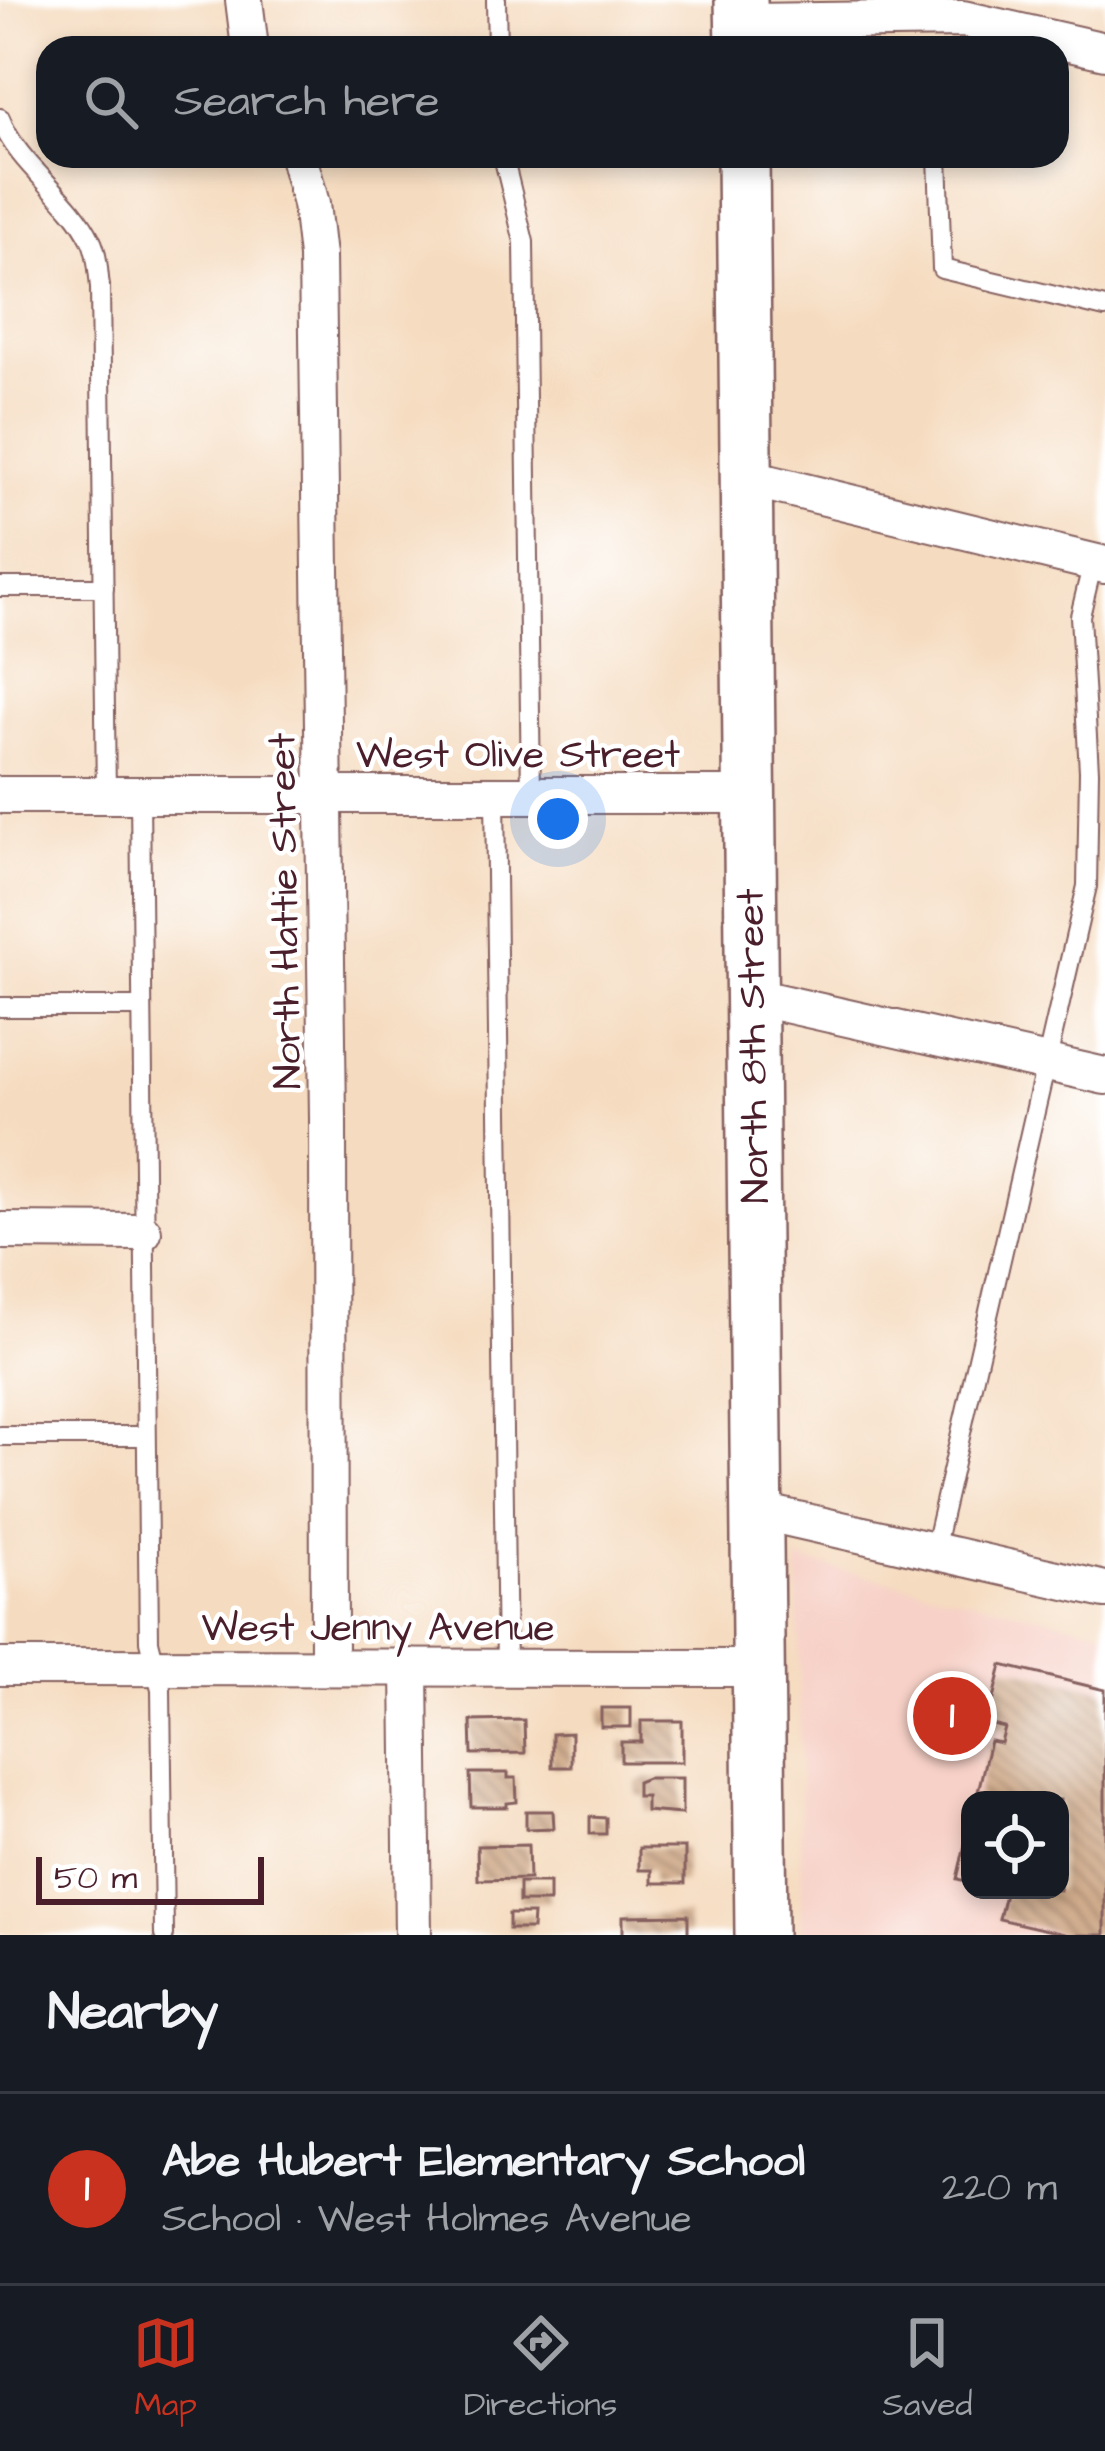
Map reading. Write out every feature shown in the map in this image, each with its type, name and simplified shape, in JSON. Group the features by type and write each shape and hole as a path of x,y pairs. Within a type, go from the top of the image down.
{"street":[{"path":"244,0 248,36"},
{"path":"741,23 934,27 963,19 1027,16 1105,51"},
{"name":"North Hattie Street","path":"301,168 317,256 329,1667"},
{"name":"North 8th Street","path":"743,168 761,1935"},
{"path":"747,478 1099,563"},
{"name":"West Olive Street","path":"0,795 748,795"},
{"path":"750,996 1105,1076"},
{"path":"0,1232 143,1232"},
{"path":"758,1511 1105,1590"},
{"name":"West Jenny Avenue","path":"0,1667 757,1669"},
{"path":"410,1667 413,1935"}],"lane":[{"path":"496,0 497,36"},
{"path":"0,118 8,139 74,212 94,244 100,287 104,587 141,1007 149,1641 161,1689 164,1935"},
{"path":"506,168 524,242 513,795 506,1668"},
{"path":"938,168 942,269 1105,308"},
{"path":"934,1550 1087,886 1089,771 1080,616 1099,563"},
{"path":"0,587 104,587"},
{"path":"0,1007 141,1007"},
{"path":"0,1436 145,1436"}],"shaded area":[{"path":"798,1560 1105,1631 1105,1935 802,1935"}],"building":[{"path":"1002,1665 1105,1690 1105,1935 1069,1935 999,1919 1004,1899 1069,1899 1069,1791 978,1791 990,1741 1001,1743 1005,1728 988,1724"},
{"path":"601,1708 631,1708 631,1727 601,1727"},
{"path":"524,1720 525,1753 472,1754 471,1721"},
{"path":"641,1721 682,1721 682,1762 621,1762 621,1742 641,1742"},
{"path":"571,1733 571,1767 552,1767 552,1734"},
{"path":"470,1773 508,1773 508,1778 516,1778 517,1802 507,1807 471,1807"},
{"path":"682,1778 682,1814 646,1811 646,1796 637,1796 637,1782"},
{"path":"526,1811 553,1811 554,1828 526,1829"},
{"path":"590,1817 606,1818 606,1834 590,1834"},
{"path":"528,1845 529,1879 478,1880 477,1846"},
{"path":"639,1848 685,1848 685,1883 652,1883 652,1870 639,1870"},
{"path":"519,1883 549,1883 549,1902 519,1902"},
{"path":"509,1914 533,1914 532,1929 509,1929"},
{"path":"688,1915 688,1935 623,1935 623,1916"}],"place":[{"name":"Abe Hubert Elementary School","path":"952,1716"}]}
